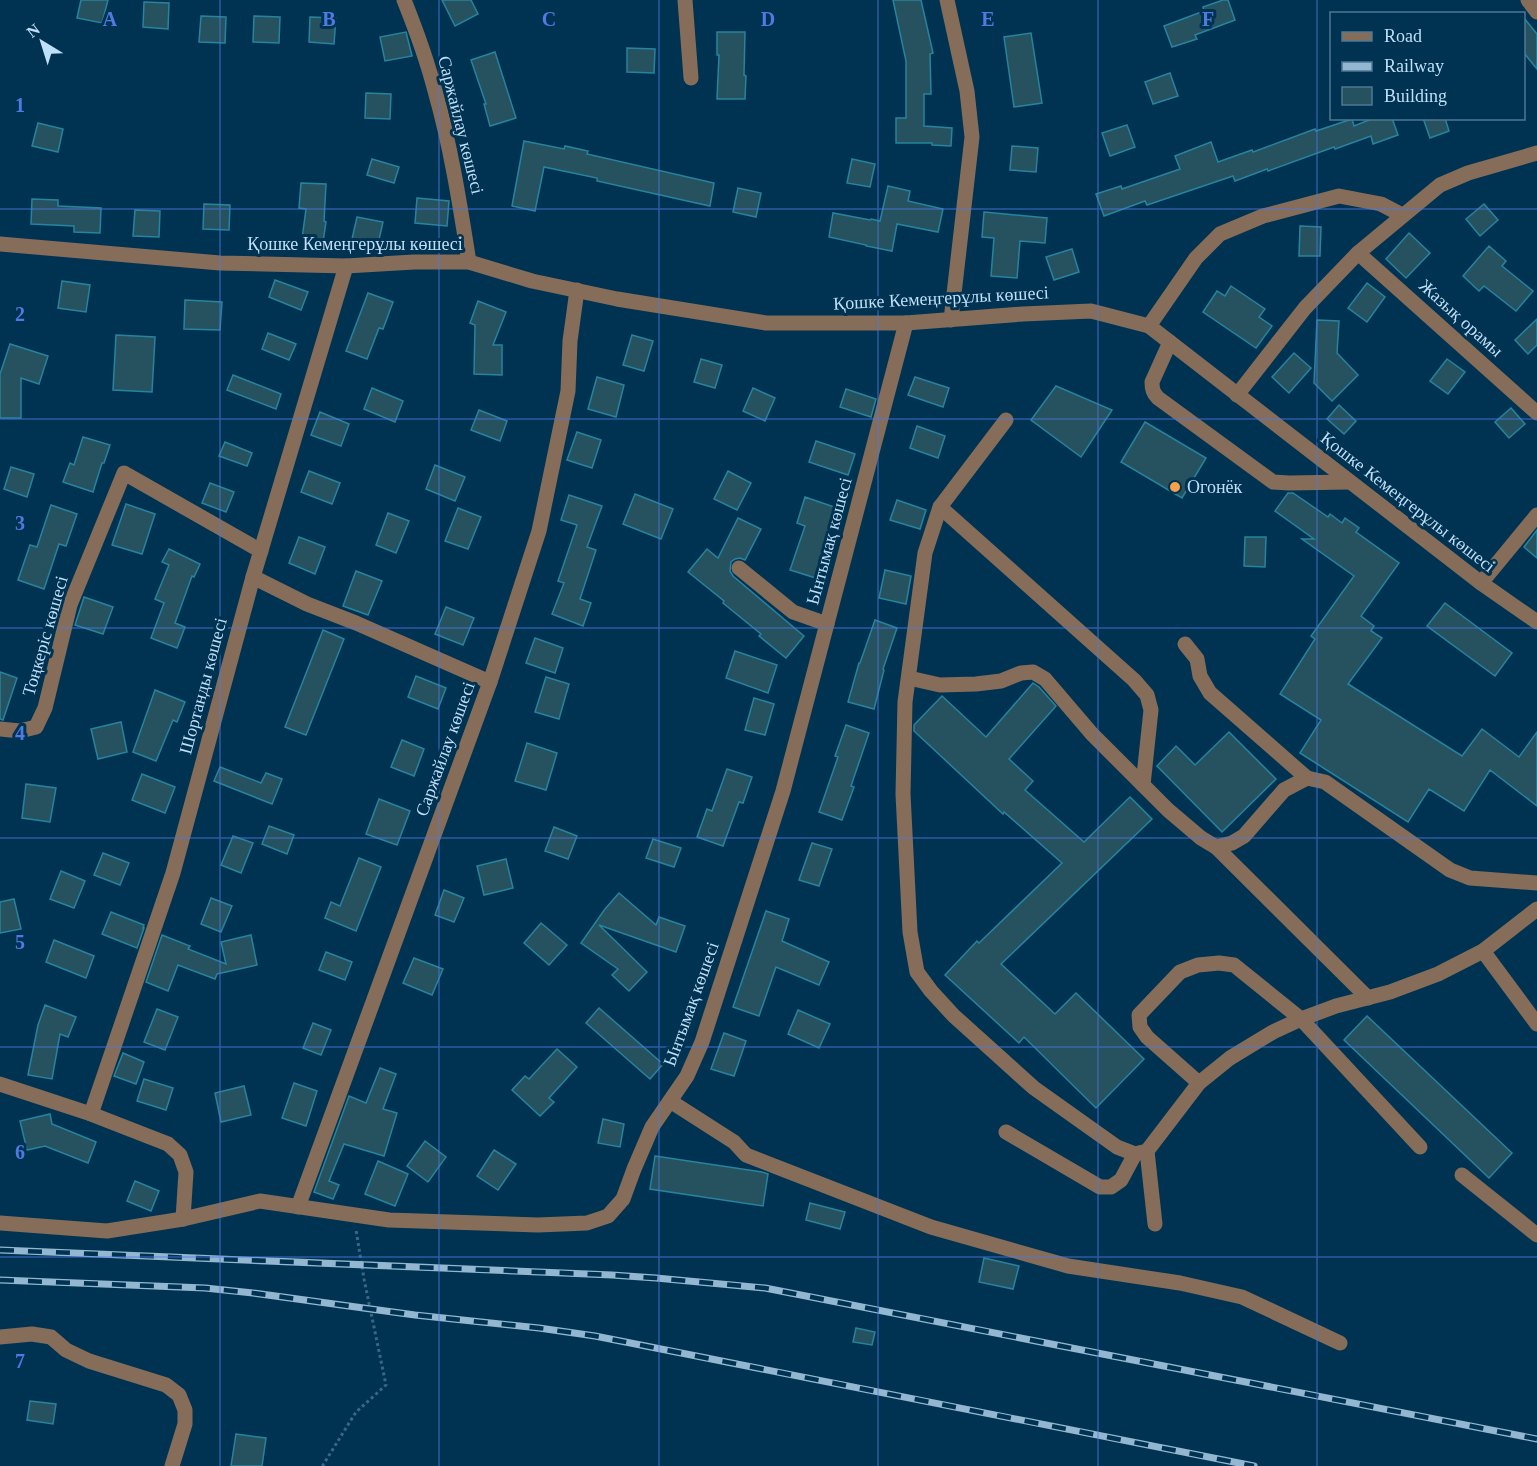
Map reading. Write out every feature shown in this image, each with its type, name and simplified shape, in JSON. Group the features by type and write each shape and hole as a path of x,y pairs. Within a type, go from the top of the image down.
{"street":[{"name":"Саржайлау көшесі","path":"404,0 436,92 460,202 469,262"},
{"path":"685,0 691,78"},
{"path":"947,0 967,91 972,137 951,320"},
{"path":"1528,0 1537,12"},
{"path":"1237,395 1305,308 1358,253 1402,215 1440,185 1468,172 1537,153"},
{"path":"1149,326 1196,258 1220,234 1263,216 1340,196 1381,204 1402,215"},
{"name":"Қошке Кемеңгерұлы көшесі","path":"0,244 220,263 346,266 469,262 532,281 617,299 766,323 906,323 1091,311 1149,326 1481,583 1537,622"},
{"name":"Жазық орамы","path":"1358,253 1537,413"},
{"name":"Шортанды көшесі","path":"91,1114 173,873 253,577 346,266"},
{"name":"Саржайлау көшесі","path":"298,1208 490,682 539,531 568,391 570,341 577,290"},
{"name":"Ынтымақ көшесі","path":"0,1223 107,1231 183,1219 260,1201 389,1220 538,1225 587,1223 608,1216 623,1199 652,1127 687,1076 702,1042 783,791 906,323"},
{"path":"1170,342 1152,382 1154,393 1158,398 1273,482 1349,482"},
{"path":"1006,420 940,507 925,553 905,702 903,794 910,932 917,972 931,992 954,1016 1034,1088 1117,1147 1141,1153"},
{"name":"Тоңкерiс көшесі","path":"0,729 20,731 36,726 45,708 70,604 124,472 261,551"},
{"path":"940,507 1134,680 1147,695 1151,710 1143,785"},
{"path":"1481,583 1537,514"},
{"path":"739,568 793,612 827,624"},
{"path":"253,577 307,604 490,682"},
{"path":"1185,644 1197,659 1200,676 1210,693 1307,778 1325,782 1450,870 1470,878 1537,883"},
{"path":"909,678 939,686 1001,681 1021,673 1033,672 1045,679 1092,735 1168,810 1201,838 1216,847 1368,998"},
{"path":"1216,847 1232,843 1244,836 1284,790 1307,778"},
{"path":"1006,1132 1100,1187 1111,1187 1121,1180 1199,1083 1230,1058 1273,1032 1301,1019 1336,1006 1390,992 1438,974 1483,951 1537,909"},
{"path":"1483,951 1537,1024"},
{"path":"1199,1083 1147,1037 1140,1027 1139,1015 1180,972 1198,965 1234,964 1301,1019 1420,1147"},
{"path":"0,1084 91,1114 168,1144 180,1155 186,1172 183,1219"},
{"path":"670,1101 734,1142 746,1155 931,1227 1068,1266 1180,1283 1242,1298 1340,1343"},
{"path":"1141,1153 1155,1224"},
{"path":"1462,1175 1537,1235"},
{"path":"0,1337 32,1334 51,1337 66,1350 89,1361 166,1385 179,1395 185,1410 185,1424 172,1466"}],"path":[{"path":"324,1466 356,1412 386,1385 364,1279 354,1214"}],"building":[{"path":"81,0 108,0 102,23 77,18"},
{"path":"442,0 471,0 478,14 455,26"},
{"path":"893,0 921,0 933,53 930,54 931,94 924,94 924,126 952,128 951,146 932,145 932,143 896,143 896,118 906,118 906,61"},
{"path":"1228,0 1235,20 1195,35 1197,39 1172,47 1164,26 1204,11 1203,7"},
{"path":"144,2 169,3 168,29 143,27"},
{"path":"201,16 226,17 225,43 199,42"},
{"path":"254,16 280,17 279,43 253,42"},
{"path":"310,17 336,18 334,44 309,42"},
{"path":"1525,19 1537,34 1537,69 1525,54"},
{"path":"406,32 412,56 385,61 380,37"},
{"path":"717,32 745,32 745,99 717,99 719,55 717,55"},
{"path":"1031,33 1042,103 1014,107 1004,37"},
{"path":"627,48 655,49 654,73 627,72"},
{"path":"495,52 516,118 490,126 484,104 486,104 471,60"},
{"path":"1170,73 1178,96 1153,104 1145,82"},
{"path":"366,93 391,94 390,119 365,118"},
{"path":"1349,120 1352,120 1354,126 1369,120 1393,120 1398,135 1373,144 1371,136 1235,181 1233,176 1147,205 1145,201 1104,216 1096,194 1121,186 1122,189 1180,169 1175,156 1211,142 1218,162 1252,150 1253,152 1315,129 1316,131"},
{"path":"1424,120 1446,120 1449,131 1430,138"},
{"path":"38,123 63,129 58,152 32,146"},
{"path":"1127,125 1135,147 1110,156 1102,133"},
{"path":"524,141 588,151 587,154 714,183 710,206 544,167 535,211 512,206"},
{"path":"1012,146 1038,148 1036,172 1010,170"},
{"path":"372,159 399,167 394,183 367,175"},
{"path":"852,159 875,164 870,187 847,183"},
{"path":"301,183 326,184 324,221 326,222 323,242 302,239 306,209 299,208"},
{"path":"888,186 910,191 908,201 943,209 938,232 897,224 892,251 829,237 833,213 880,221"},
{"path":"738,188 761,193 756,217 733,212"},
{"path":"417,198 449,201 447,226 415,223"},
{"path":"32,199 58,200 58,206 101,208 100,233 74,232 74,226 31,224"},
{"path":"204,204 230,205 229,230 203,229"},
{"path":"1484,204 1498,220 1480,236 1466,219"},
{"path":"135,210 160,211 159,237 133,236"},
{"path":"984,212 1047,218 1045,243 1020,241 1017,278 991,276 994,238 982,237"},
{"path":"357,217 383,222 378,244 352,239"},
{"path":"1300,226 1321,227 1320,256 1299,256"},
{"path":"1409,233 1430,253 1406,278 1386,259"},
{"path":"1489,246 1506,261 1502,266 1533,291 1516,311 1484,286 1479,291 1463,276"},
{"path":"1072,249 1079,272 1054,280 1046,257"},
{"path":"275,280 308,292 301,310 269,297"},
{"path":"62,281 90,285 86,312 58,308"},
{"path":"1367,283 1385,297 1367,322 1348,308"},
{"path":"1231,286 1265,309 1259,317 1272,326 1256,348 1203,312 1217,291 1225,296"},
{"path":"368,293 393,302 383,329 379,328 367,359 346,351"},
{"path":"185,300 222,302 220,330 184,329"},
{"path":"478,301 506,312 493,345 502,345 502,375 474,374 475,325 470,323"},
{"path":"1537,319 1537,345 1528,354 1515,340"},
{"path":"1317,320 1339,321 1337,353 1358,375 1332,401 1314,383"},
{"path":"268,333 296,344 289,360 262,349"},
{"path":"116,335 155,337 152,392 113,390"},
{"path":"632,335 653,341 644,371 623,365"},
{"path":"10,344 48,356 39,384 21,378 21,418 0,418 0,374"},
{"path":"1294,353 1311,368 1289,393 1272,377"},
{"path":"701,359 722,365 715,388 694,382"},
{"path":"1447,359 1465,372 1448,394 1430,381"},
{"path":"233,375 281,394 276,409 227,390"},
{"path":"597,377 624,385 616,417 588,409"},
{"path":"915,377 949,388 943,407 908,395"},
{"path":"1056,386 1112,410 1081,457 1031,420"},
{"path":"372,388 403,401 395,422 364,409"},
{"path":"753,388 775,398 765,421 743,411"},
{"path":"846,389 876,399 871,417 840,407"},
{"path":"1339,405 1356,421 1344,434 1327,419"},
{"path":"1511,408 1525,424 1509,438 1495,422"},
{"path":"479,410 507,421 500,441 471,430"},
{"path":"320,412 349,424 341,446 311,435"},
{"path":"1145,422 1206,458 1182,498 1121,462"},
{"path":"917,426 945,436 938,458 910,448"},
{"path":"577,432 601,440 592,468 567,460"},
{"path":"83,437 110,445 93,492 63,482 70,463 74,465"},
{"path":"816,441 855,454 848,475 809,462"},
{"path":"225,442 252,453 247,466 219,456"},
{"path":"435,465 465,477 455,501 426,489"},
{"path":"11,467 34,474 27,497 4,489"},
{"path":"309,471 340,483 332,504 301,492"},
{"path":"728,471 751,483 737,510 714,499"},
{"path":"210,483 234,492 226,512 202,503"},
{"path":"1288,493 1293,493 1328,517 1330,514 1342,523 1345,518 1359,528 1356,532 1399,563 1361,616 1374,626 1371,631 1382,638 1348,684 1462,756 1482,729 1519,757 1537,732 1537,806 1490,770 1464,811 1429,789 1408,822 1300,753 1321,720 1280,694 1315,639 1311,636 1354,576 1302,539 1314,539 1275,511"},
{"path":"635,494 673,509 661,539 623,524"},
{"path":"569,495 602,506 587,547 596,550 580,599 591,603 583,626 552,614 564,583 558,581 577,525 561,520"},
{"path":"805,497 837,508 824,544 830,546 819,579 790,570 805,526 797,523"},
{"path":"897,500 926,510 920,529 890,520"},
{"path":"126,504 155,514 142,554 112,545"},
{"path":"51,505 77,514 66,546 59,544 44,589 18,580 30,545 37,547"},
{"path":"458,508 481,517 468,549 445,541"},
{"path":"388,513 409,521 396,553 376,545"},
{"path":"738,518 761,529 745,560 735,559 731,562 730,571 804,636 786,658 723,603 724,601 688,572 707,549 718,558"},
{"path":"1537,530 1537,558 1524,547"},
{"path":"299,537 325,547 315,574 289,563"},
{"path":"1245,537 1266,537 1265,567 1244,566"},
{"path":"169,549 200,564 194,577 192,576 175,623 185,627 177,648 151,638 164,603 155,599 169,565 162,562"},
{"path":"885,570 911,576 906,604 879,598"},
{"path":"356,571 382,581 368,615 343,606"},
{"path":"84,597 113,607 103,634 75,625"},
{"path":"1445,603 1512,653 1495,676 1427,626"},
{"path":"446,607 474,618 463,645 435,634"},
{"path":"875,620 897,628 883,669 874,709 848,702"},
{"path":"323,630 344,639 306,735 285,727"},
{"path":"535,638 563,648 555,673 526,663"},
{"path":"735,651 777,665 768,693 726,678"},
{"path":"0,672 17,678 3,720 0,719"},
{"path":"416,676 446,688 438,709 408,697"},
{"path":"546,677 569,684 559,719 535,712"},
{"path":"1033,683 1056,706 1009,759 1033,781 1025,790 1084,842 1130,797 1152,819 1001,964 1055,1014 1076,993 1144,1059 1096,1108 1024,1037 1019,1043 945,975 977,941 979,943 1062,863 1004,812 1003,814 914,731 914,725 942,696 986,737"},
{"path":"155,690 185,702 177,722 173,720 156,761 133,752"},
{"path":"754,698 774,704 765,735 745,730"},
{"path":"121,722 127,752 98,759 91,729"},
{"path":"846,725 869,733 842,820 819,812 838,757 835,756"},
{"path":"1229,732 1276,779 1222,832 1157,766 1176,746 1195,765"},
{"path":"402,740 424,749 414,776 391,767"},
{"path":"527,743 557,753 546,790 515,781"},
{"path":"220,767 261,783 266,773 282,779 272,804 214,781"},
{"path":"727,769 752,777 743,803 739,802 723,846 697,837 707,809 712,811"},
{"path":"142,774 175,787 165,813 132,800"},
{"path":"26,784 56,788 50,822 22,818"},
{"path":"379,799 410,811 397,845 366,834"},
{"path":"269,826 294,835 287,854 262,844"},
{"path":"554,827 577,836 568,859 545,851"},
{"path":"233,836 253,843 241,873 221,865"},
{"path":"653,839 681,848 674,867 646,858"},
{"path":"812,843 832,849 819,886 799,880"},
{"path":"103,853 129,863 120,885 94,875"},
{"path":"359,858 381,867 356,931 325,918 331,902 340,906"},
{"path":"506,859 513,888 484,895 477,866"},
{"path":"61,871 85,881 74,908 50,899"},
{"path":"444,890 464,898 454,922 435,915"},
{"path":"619,893 656,925 659,917 685,926 676,952 599,925 647,972 629,991 612,975 618,969 581,943"},
{"path":"211,898 232,906 221,932 201,924"},
{"path":"14,899 21,929 0,933 0,902"},
{"path":"766,911 789,919 782,941 829,962 819,985 776,967 759,1016 733,1007"},
{"path":"111,912 144,925 137,948 102,934"},
{"path":"541,923 567,945 549,965 524,943"},
{"path":"162,935 190,946 188,949 226,964 221,942 251,935 257,965 217,974 215,979 178,965 168,991 146,982"},
{"path":"54,940 94,956 86,978 46,962"},
{"path":"326,952 352,962 345,980 319,970"},
{"path":"414,958 443,969 432,995 403,983"},
{"path":"45,1005 76,1017 68,1037 60,1034 52,1079 28,1075 38,1025"},
{"path":"599,1008 663,1064 650,1079 586,1023"},
{"path":"157,1009 178,1017 165,1050 144,1042"},
{"path":"798,1010 830,1024 819,1048 788,1034"},
{"path":"1367,1016 1512,1153 1489,1178 1344,1040"},
{"path":"313,1023 331,1030 321,1055 303,1048"},
{"path":"724,1033 746,1041 734,1076 711,1069"},
{"path":"557,1049 577,1067 549,1098 554,1102 540,1116 512,1090 525,1076 529,1079"},
{"path":"123,1053 144,1062 136,1084 114,1076"},
{"path":"380,1068 396,1074 383,1109 397,1113 384,1156 344,1144 329,1181 339,1185 333,1199 314,1192 349,1096 366,1103"},
{"path":"144,1079 173,1088 166,1110 137,1101"},
{"path":"294,1083 317,1091 306,1126 282,1118"},
{"path":"244,1086 251,1115 221,1122 215,1093"},
{"path":"50,1114 52,1124 96,1142 88,1163 45,1146 27,1150 20,1121"},
{"path":"603,1119 624,1124 620,1147 598,1143"},
{"path":"425,1141 446,1157 428,1182 407,1166"},
{"path":"494,1150 516,1164 498,1190 477,1176"},
{"path":"655,1156 768,1174 763,1206 650,1189"},
{"path":"378,1161 408,1174 395,1206 365,1194"},
{"path":"135,1181 159,1191 151,1211 127,1201"},
{"path":"810,1203 845,1212 840,1229 806,1220"},
{"path":"984,1258 1019,1266 1013,1289 979,1282"},
{"path":"856,1328 875,1332 872,1345 853,1342"},
{"path":"30,1401 56,1404 53,1424 27,1420"},
{"path":"236,1434 266,1438 262,1466 231,1466"}],"railway":[{"path":"0,1250 612,1275 765,1288 1537,1439"},
{"path":"0,1280 205,1288 595,1336 1254,1466"}],"place":[{"name":"Огонёк","path":"1175,487"}]}
